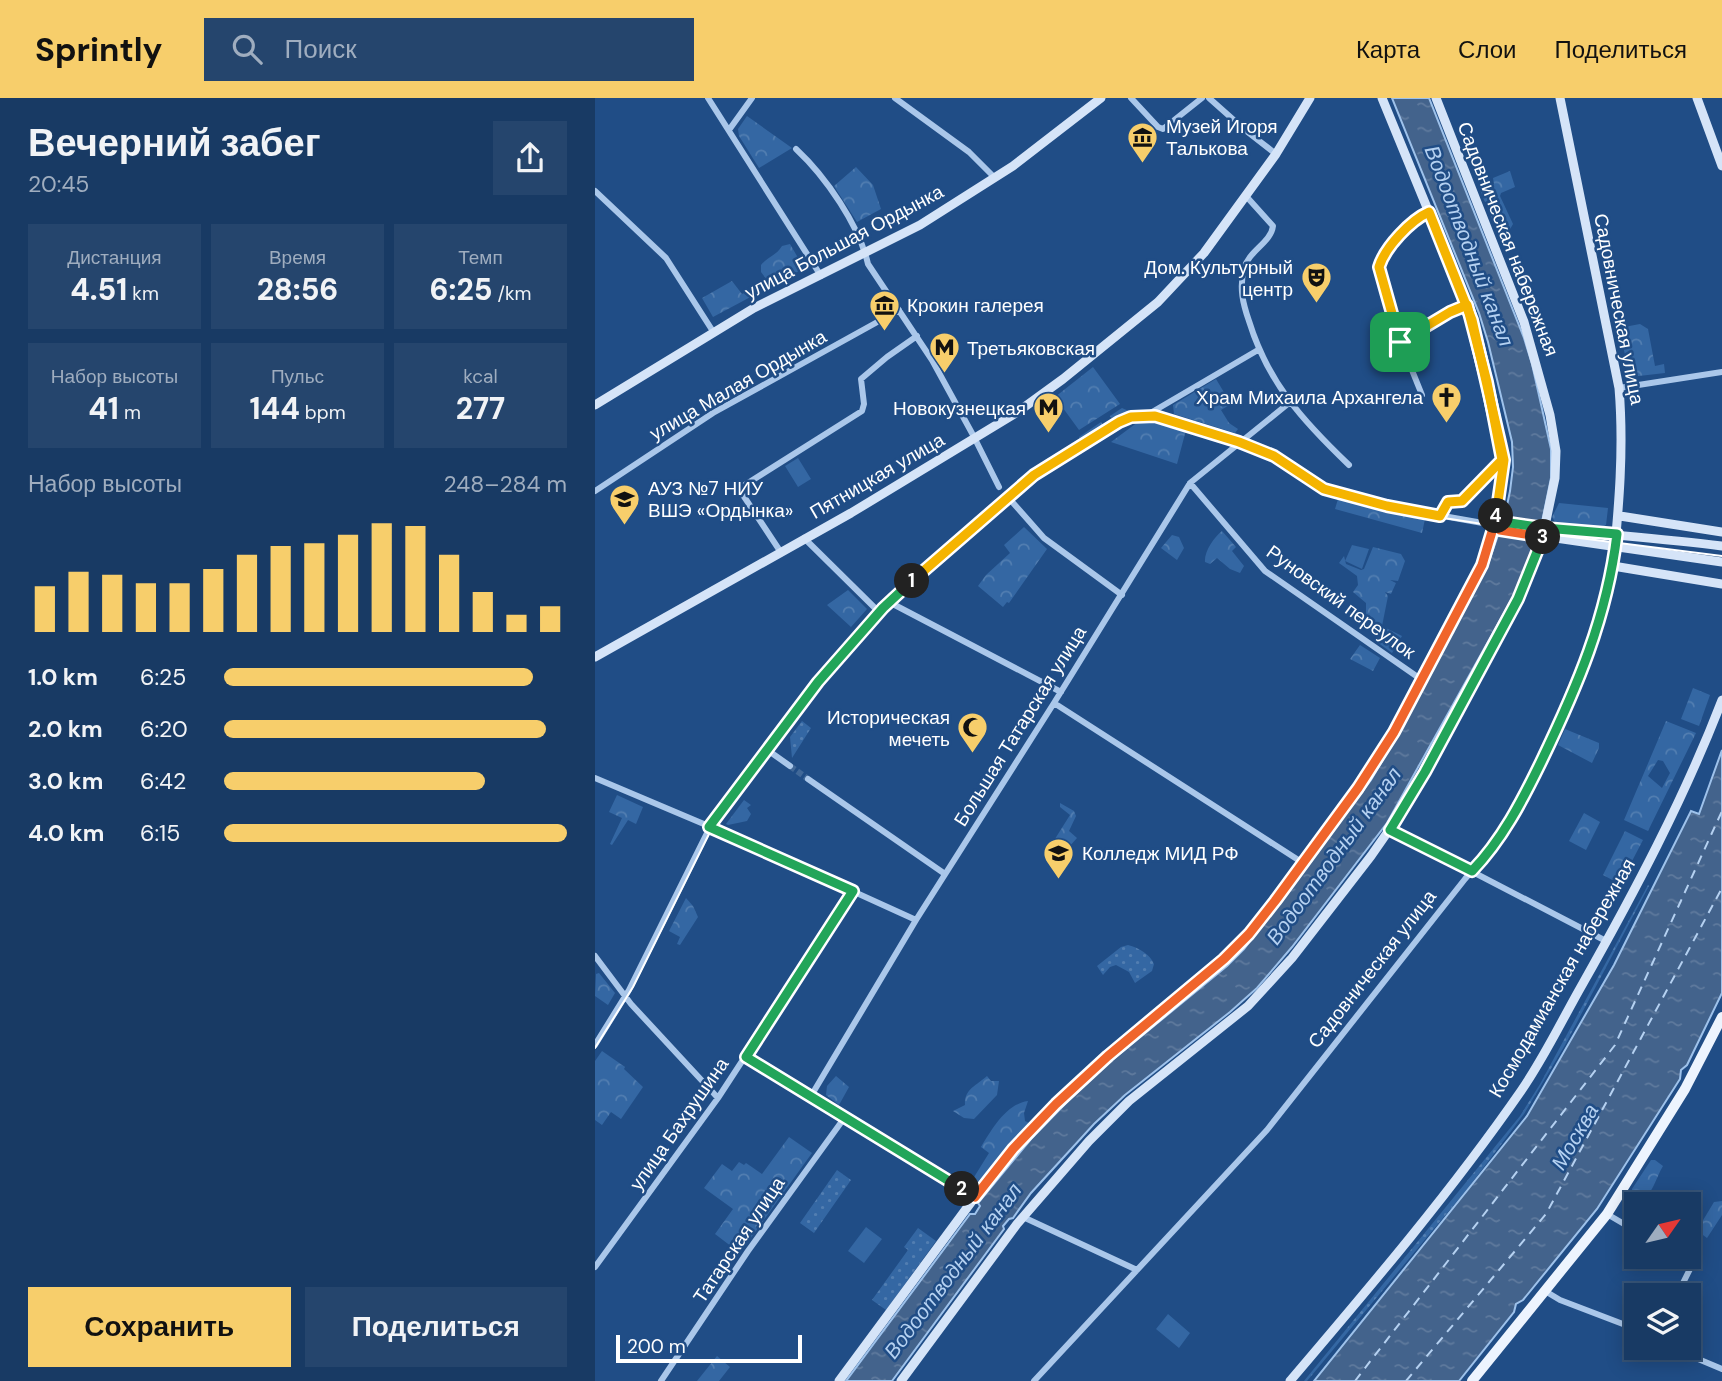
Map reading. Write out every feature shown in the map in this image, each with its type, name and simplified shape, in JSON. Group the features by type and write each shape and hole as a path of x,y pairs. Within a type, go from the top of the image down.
{"main road":[{"path":"1609,1215 1685,1088 1722,1017"},
{"path":"1472,1381 1609,1215 1686,1096 1722,1028"},
{"path":"1479,1381 1508,1340"}],"street":[{"path":"708,98 821,276"},
{"path":"729,130 752,98"},
{"path":"895,98 969,152 995,178"},
{"name":"улица Большая Ордынка","path":"595,404 769,301 920,225 995,178 1101,98"},
{"path":"1131,98 1160,129 1165,128 1202,98"},
{"name":"Пятницкая улица","path":"595,657 947,455 1059,382 1162,298 1209,248 1276,154 1310,98"},
{"path":"839,1381 1013,1149 1072,1088 1240,943 1303,863 1377,759 1482,565 1499,525 1502,455 1467,305 1383,98"},
{"name":"Садовническая набережная","path":"901,1381 1023,1217 1065,1167 1116,1113 1262,993 1292,958 1390,830 1425,772 1521,592 1554,487 1556,451 1540,374 1521,313 1436,98"},
{"name":"Садовническая улица","path":"1034,1381 1275,1121 1491,850 1520,804 1569,704 1600,622 1613,566 1620,516 1623,435 1619,388 1560,98"},
{"path":"1697,98 1722,166"},
{"path":"1703,98 1722,148"},
{"path":"1212,100 1276,154"},
{"path":"796,149 834,193 866,253 868,264 917,336 975,438 999,487"},
{"path":"595,191 666,258 714,333"},
{"path":"1247,196 1273,226 1270,235 1247,259 1241,281 1242,298 1258,350 1289,403 1349,464"},
{"path":"1422,395 1400,342 1379,267 1383,257 1410,223 1429,212"},
{"path":"1400,342 1467,305"},
{"name":"улица Малая Ордынка","path":"595,491 713,413 899,310"},
{"path":"780,551 740,488 862,411 864,404 861,379 884,358 917,336"},
{"path":"1146,416 1258,350"},
{"path":"1619,388 1722,372"},
{"name":"Большая Татарская улица","path":"811,1096 916,920 1190,483 1289,403"},
{"path":"595,1045 626,997 709,827 818,682 889,602 1007,496 1034,475 1119,422 1131,417 1155,416 1239,442 1274,456 1324,489 1387,506 1722,562"},
{"path":"1440,516 1448,502 1462,501 1482,483 1500,464 1502,455"},
{"path":"1482,483 1494,478 1501,485"},
{"name":"Руновский переулок","path":"1190,483 1265,571 1422,680"},
{"path":"1007,496 1044,538 1122,594"},
{"path":"1620,516 1722,532"},
{"path":"1542,532 1617,534 1722,546"},
{"path":"804,538 879,612"},
{"path":"1613,566 1722,584"},
{"path":"889,602 1061,692"},
{"name":"Космодамианская набережная","path":"1290,1381 1428,1213 1523,1088 1606,941 1686,785 1722,700"},
{"path":"1054,703 1303,863"},
{"path":"766,749 790,766"},
{"path":"595,778 916,920"},
{"path":"807,779 945,874"},
{"path":"1390,830 1606,941"},
{"name":"улица Бахрушина","path":"595,1267 718,1098 853,891"},
{"path":"595,956 626,997 718,1098"},
{"path":"746,1057 975,1197"},
{"name":"Татарская улица","path":"661,1381 748,1251 845,1117"},
{"path":"1609,1215 1624,1224"},
{"path":"1023,1217 1137,1270"},
{"path":"1547,1292 1624,1324"},
{"path":"1701,1360 1722,1369"}],"green space":[{"path":"747,116 792,148 759,168 739,136 738,129"},
{"path":"856,167 873,185 881,209 857,222 834,186"},
{"path":"1510,171 1515,187 1500,196 1513,224 1509,231 1499,235 1480,190 1494,184 1493,178"},
{"path":"790,244 801,263 799,271 713,317 702,298 732,281 742,294 757,288 767,280 761,272 761,265 782,246"},
{"path":"1640,324 1648,329 1655,366 1664,364 1665,373 1630,377 1619,328"},
{"path":"1093,367 1120,404 1079,430 1055,397"},
{"path":"1216,379 1231,404 1221,410 1229,423 1238,429 1235,433 1174,414 1173,405"},
{"path":"1122,408 1133,413 1080,441 1079,437 1101,422 1103,425 1112,419 1110,416"},
{"path":"1145,420 1186,430 1177,464 1111,442 1138,422"},
{"path":"798,458 811,479 798,487 785,466"},
{"path":"1338,499 1425,519 1422,533 1335,509"},
{"path":"1559,503 1608,508 1606,525 1600,528 1555,522 1552,517"},
{"path":"1024,527 1047,549 1009,603 1003,607 978,586 1010,553 1004,545"},
{"path":"1222,531 1236,547 1232,551 1244,566 1240,573 1230,569 1217,558 1210,564 1205,562 1210,545"},
{"path":"1172,535 1179,537 1184,548 1177,560 1161,548"},
{"path":"1352,545 1369,549 1362,569 1345,561"},
{"path":"1373,547 1401,554 1405,561 1398,581 1390,580 1396,583 1391,594 1385,592 1388,596 1382,626 1402,636 1392,653 1377,642 1373,627 1363,620 1366,603 1353,592 1358,585 1357,576 1339,563 1344,556 1346,564 1364,569"},
{"path":"848,590 867,609 851,627 827,605"},
{"path":"1360,645 1380,658 1373,671 1350,659"},
{"path":"1693,688 1710,695 1699,726 1681,719"},
{"path":"802,721 811,728 792,758 790,737"},
{"path":"1666,721 1696,733 1648,831 1624,820","holes":["1658,760 1663,761 1670,773 1662,788 1648,776"]},
{"path":"1565,729 1599,743 1592,763 1558,745"},
{"path":"617,795 643,807 636,824 628,820 612,845 610,844 622,818 609,812"},
{"path":"744,800 751,805 747,808 751,814 747,821 726,824"},
{"path":"1060,803 1074,811 1076,816 1069,831 1077,838 1059,858 1050,855 1048,850 1070,815 1060,807"},
{"path":"1584,813 1600,822 1586,850 1569,841"},
{"path":"1625,831 1643,840 1620,884 1603,875"},
{"path":"1648,885 1565,1045 1524,1114 1468,1188 1307,1381 1304,1381 1520,1116"},
{"path":"686,898 698,917 680,945 677,944 680,937 669,931"},
{"path":"1128,945 1150,957 1154,964 1152,971 1135,983 1129,972 1116,965 1103,975 1097,966 1121,947"},
{"path":"599,973 615,993 608,1005 595,996 596,974"},
{"path":"602,1051 625,1067 643,1087 621,1119 611,1112 602,1125 595,1120 595,1061"},
{"path":"836,1076 849,1087 839,1105 826,1095 827,1086"},
{"path":"987,1076 991,1081 999,1081 997,1095 974,1119 964,1118 953,1111 965,1105 969,1091"},
{"path":"1028,1101 1024,1113 1025,1121 1029,1123 976,1184 971,1182 989,1153 981,1147 995,1125 1006,1112"},
{"path":"789,1137 812,1153 740,1253 715,1234 733,1209 704,1188 722,1164 732,1171 739,1162 744,1165 746,1163 762,1174"},
{"path":"1651,1160 1663,1166 1649,1192 1632,1192"},
{"path":"837,1170 851,1180 814,1233 800,1223"},
{"path":"1722,1201 1722,1215 1707,1238 1701,1234 1701,1224 1714,1202"},
{"path":"866,1227 882,1239 864,1263 848,1251"},
{"path":"918,1228 936,1241 886,1310 872,1300 908,1250 904,1247"},
{"path":"1168,1314 1190,1333 1179,1348 1156,1329"},
{"path":"717,1356 730,1367 719,1381 697,1381"}],"water":[{"name":"Водоотводный канал","path":"1392,98 1429,98 1532,364 1551,449 1551,478 1542,522 1526,569 1387,823 1292,947 1257,988 1125,1095 1094,1124 1031,1193 1013,1218 1003,1226 1004,1229 892,1381 846,1381 970,1214 975,1214 980,1206 978,1203 1031,1139 1105,1066 1244,949 1371,780 1488,564 1505,515 1510,491 1512,442 1479,313"},
{"name":"Москва","path":"1722,750 1722,993 1687,1065 1681,1070 1680,1079 1597,1209 1523,1300 1516,1304 1514,1312 1459,1381 1314,1381 1527,1116 1614,965 1691,811 1699,814"}],"ferry route":[{"path":"1355,1381 1615,1045 1722,811"},
{"path":"1406,1381 1546,1214 1722,888"}],"tunnel":[{"path":"790,766 808,779"}],"tram line":[{"path":"595,1048 633,987 716,820 815,689 896,599 1032,478 1120,424 1154,418 1245,446 1273,458 1324,491 1386,509 1540,533 1722,556"}],"place":[{"name":"Музей Игоря Талькова","path":"1143,164"},
{"name":"Дом. Культурный центр","path":"1316,305"},
{"name":"Крокин галерея","path":"884,332"},
{"name":"Третьяковская","path":"944,375"},
{"name":"Храм Михаила Архангела","path":"1446,424"},
{"name":"Новокузнецкая","path":"1049,435"},
{"name":"АУЗ №7 НИУ ВШЭ «Ордынка»","path":"625,526"},
{"name":"Историческая мечеть","path":"973,755"},
{"name":"Колледж МИД РФ","path":"1059,880"}],"route":[{"path":"1400,342 1379,267 1383,257 1410,223 1429,212 1467,305 1472,320 1476,336 1502,455 1504,460 1494,525 1503,522 1617,534 1613,566 1600,622 1569,704 1520,804 1491,850 1472,871 1390,830 1497,640 1518,599 1543,537 1500,530 1494,525 1482,565 1394,732 1336,820 1275,901 1249,934 1224,959 1072,1088 1013,1149 975,1197 746,1057 853,891 709,827 813,688 879,612 1031,477 1131,417 1155,416 1248,445 1274,456 1324,489 1387,506 1440,516 1448,502 1462,501 1502,460 1502,455 1500,442 1487,382 1476,336 1467,305 1400,342"}]}
